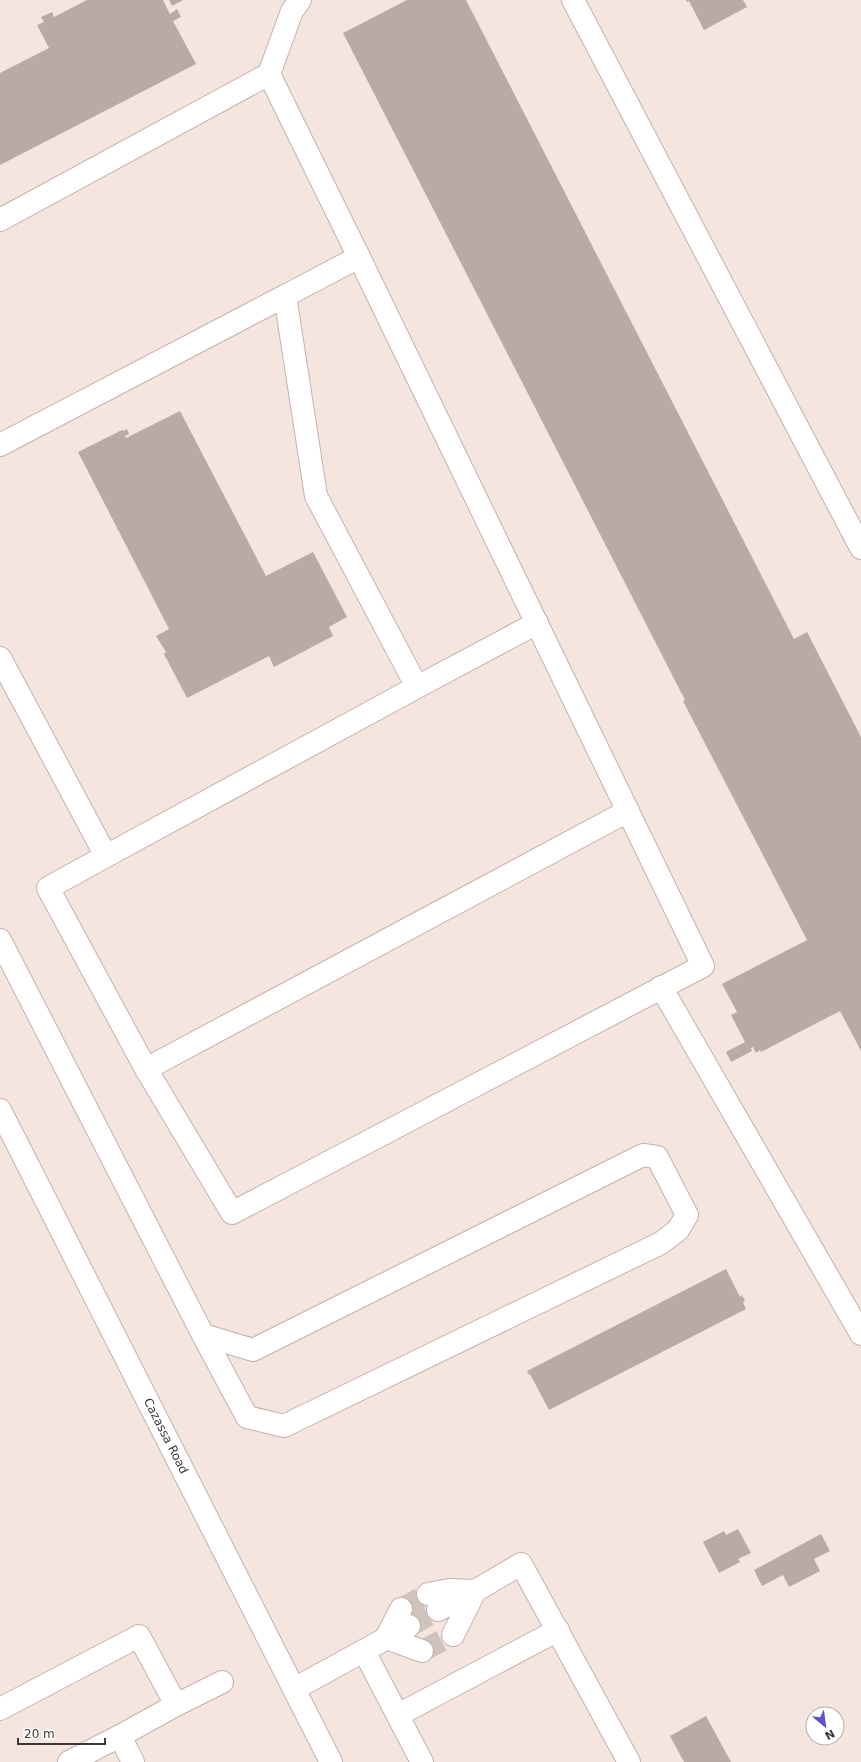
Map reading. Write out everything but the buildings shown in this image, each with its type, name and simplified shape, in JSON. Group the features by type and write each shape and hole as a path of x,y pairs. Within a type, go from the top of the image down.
{"street":[{"path":"0,220 269,74 292,11 300,0"},
{"path":"573,0 861,548"},
{"path":"269,74 359,257 537,623 703,966 232,1213 146,1069 48,888 537,623"},
{"path":"0,445 359,257"},
{"path":"285,296 316,496 417,687"},
{"path":"0,658 106,856"},
{"path":"146,1069 628,811"},
{"path":"0,940 203,1335 247,1417 284,1426 661,1243 678,1230 687,1215 657,1157 643,1155 253,1350 203,1335"},
{"path":"661,987 861,1334"},
{"name":"Cazassa Road","path":"0,1110 331,1762"},
{"path":"433,1602 475,1591 521,1564 629,1762"},
{"path":"453,1635 475,1591"},
{"path":"294,1689 386,1638 405,1617"},
{"path":"398,1715 558,1630"},
{"path":"0,1709 139,1636 176,1705"},
{"path":"386,1638 422,1652"},
{"path":"364,1651 422,1762"},
{"path":"69,1762 222,1682"},
{"path":"120,1736 133,1762"}],"tunnel":[{"path":"401,1609 428,1594"},
{"path":"409,1626 438,1610"},
{"path":"422,1651 453,1635"}]}
